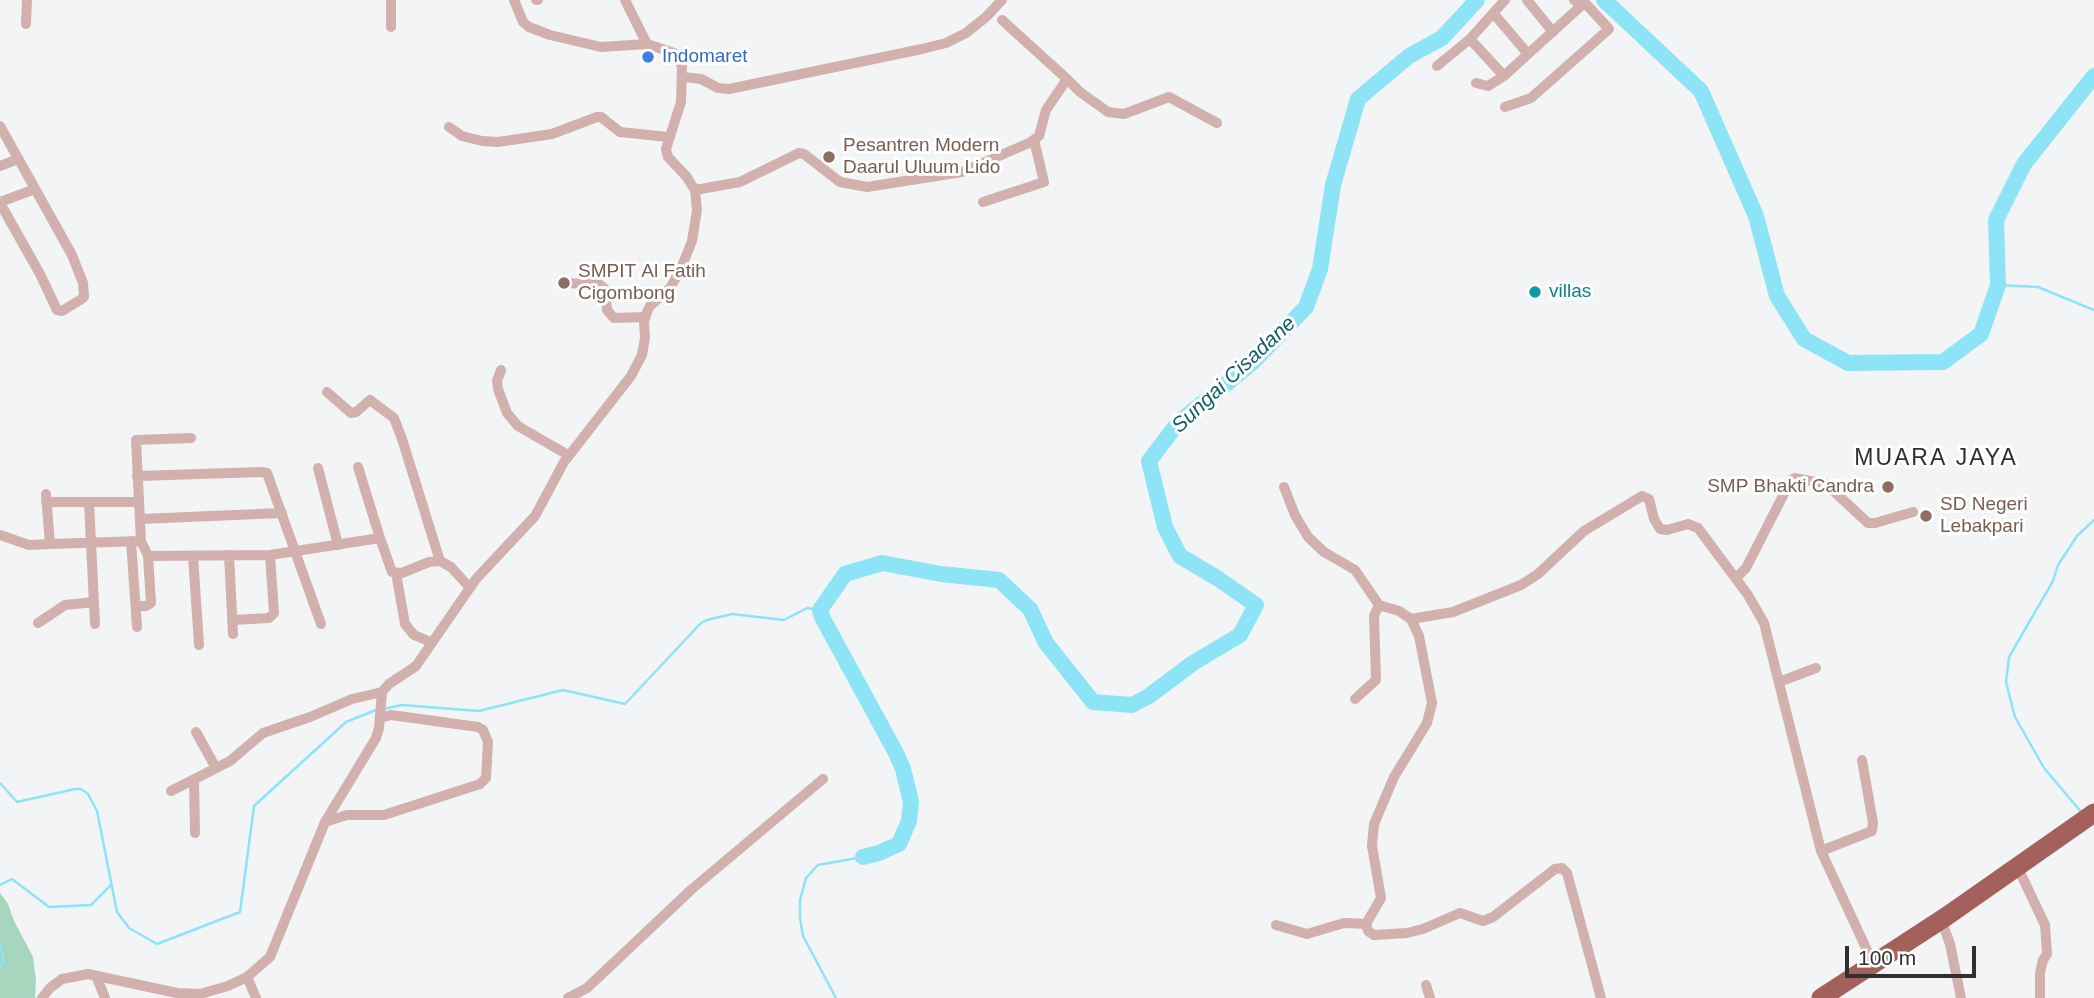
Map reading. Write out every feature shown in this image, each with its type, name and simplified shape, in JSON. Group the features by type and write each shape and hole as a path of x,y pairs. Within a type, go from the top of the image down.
{"highway":[{"path":"1821,998 2094,813"}],"street":[{"path":"26,0 26,24"},
{"path":"391,0 391,27"},
{"path":"42,998 62,979 75,975 96,976 177,993 200,994 247,977 263,964 274,951 303,870 325,822 376,738 381,695 385,687 416,666 470,588 536,516 568,455 635,369 646,338 645,317 650,306 675,280 690,248 696,216 695,190 668,157 666,149 679,112 684,77 682,66 674,53 648,44 601,47 529,27 523,22 514,0"},
{"path":"625,0 648,44"},
{"path":"684,77 701,79 718,88 729,89 922,49 946,43 966,33 1002,0"},
{"path":"1437,65 1470,39 1505,0"},
{"path":"1527,0 1553,32"},
{"path":"1476,83 1488,86 1504,76 1553,32 1578,3 1586,4 1609,29 1531,97 1505,107"},
{"path":"1494,14 1528,54"},
{"path":"1002,20 1080,92 1108,112 1124,114 1169,97 1217,123"},
{"path":"1470,39 1504,76"},
{"path":"695,190 740,182 799,153 840,182 858,186 878,187 962,172 1034,140 1042,132 1048,105 1067,79"},
{"path":"449,127 462,136 498,142 552,134 601,117 620,132 668,137"},
{"path":"0,126 18,159 35,189 72,256 83,283 84,297 62,311 53,306 40,274 0,203 35,189"},
{"path":"982,202 1044,182 1034,140"},
{"path":"0,166 18,159"},
{"path":"561,282 599,284 605,289 607,310 614,318 645,317"},
{"path":"501,370 497,381 498,389 507,414 519,426 568,455"},
{"path":"327,392 351,413 370,400 394,418 440,561"},
{"path":"137,627 136,541 141,519 136,440 191,438"},
{"path":"358,467 389,568 396,573 405,624 414,635 431,642"},
{"path":"318,468 338,545"},
{"path":"137,477 262,471 270,477 321,624"},
{"path":"1736,578 1746,568 1791,480 1795,478 1826,484 1868,523 1913,512"},
{"path":"1284,487 1294,515 1308,537 1324,552 1355,570 1380,605 1399,611 1411,619 1419,636 1432,703 1431,713 1394,777 1374,824 1371,846 1381,898 1367,925"},
{"path":"1411,619 1453,612 1521,585 1538,574 1584,531 1642,496 1648,499 1660,529 1667,530 1688,524 1698,528 1736,578 1764,623 1821,851 1873,963"},
{"path":"50,544 46,498 89,502 139,502"},
{"path":"89,502 95,624"},
{"path":"141,519 282,513"},
{"path":"0,535 29,545 136,541"},
{"path":"148,556 270,555 380,538"},
{"path":"136,541 148,556 152,603 136,606"},
{"path":"229,555 233,634"},
{"path":"232,620 258,620 273,616 270,555"},
{"path":"193,556 199,645"},
{"path":"396,573 440,561 451,567 470,588"},
{"path":"38,624 65,605 94,602"},
{"path":"1355,699 1376,680 1374,616 1380,605"},
{"path":"1779,682 1816,668"},
{"path":"171,791 230,761 263,733 352,699 381,695"},
{"path":"325,822 347,815 384,815 480,784 486,778 488,742 483,730 478,727 387,715 379,717"},
{"path":"196,732 216,768"},
{"path":"1821,851 1872,831 1873,823 1862,760"},
{"path":"568,998 587,988 692,889 823,779"},
{"path":"194,780 195,833"},
{"path":"2017,866 2045,925 2047,954 2039,983 2040,998"},
{"path":"1367,925 1371,934 1385,935 1423,929 1460,913 1483,921 1493,917 1555,869 1562,868 1567,873 1601,998"},
{"path":"1941,919 1950,944 1961,998"},
{"path":"1276,925 1307,934 1344,923 1367,925"},
{"path":"96,976 105,998"},
{"path":"247,977 256,998"},
{"path":"1426,985 1430,998"}],"green space":[{"path":"0,893 33,957 35,998 0,998"}],"waterway":[{"name":"Sungai Cisadane","path":"863,857 899,844 909,821 911,802 896,753 822,617 820,610 845,574 882,563 941,574 999,580 1030,609 1046,643 1093,702 1132,705 1240,635 1256,605 1180,556 1165,527 1149,461 1178,423 1253,362 1306,307 1320,269 1333,185 1358,99 1409,56 1442,38 1477,0"},
{"name":"Sungai Cisadane","path":"1604,0 1701,91 1756,216 1777,296 1804,339 1848,363 1943,362 1981,334 1998,285 1996,220 2024,164 2094,76"},
{"path":"1998,285 2038,287 2094,310"},
{"path":"2082,813 2044,768 2015,717 2006,682 2009,657 2053,581 2058,565 2077,536 2094,520"},
{"name":"Sungai Cisadane","path":"383,709 402,705 479,711 563,690 625,704 701,623 707,620 732,614 784,620 807,608 820,610"},
{"name":"Sungai Cisadane","path":"0,783 17,802 75,789 81,789 88,794 97,811 117,912 129,928 157,944 240,912 254,806 346,722 376,710"},
{"path":"836,998 803,936 800,900 806,878 818,865 863,857"},
{"path":"0,885 12,879 49,907 91,905 111,885"},
{"path":"0,945 4,960 0,968"}],"place":[{"name":"Indomaret","path":"648,57"},
{"name":"Pesantren Modern Daarul Uluum Lido","path":"829,157"},
{"name":"SMPIT Al Fatih Cigombong","path":"564,283"},
{"name":"villas","path":"1535,292"},
{"name":"SMP Bhakti Candra","path":"1888,487"},
{"name":"SD Negeri Lebakpari","path":"1926,516"}],"district":[{"name":"MUARA JAYA","path":"1936,459"}]}
